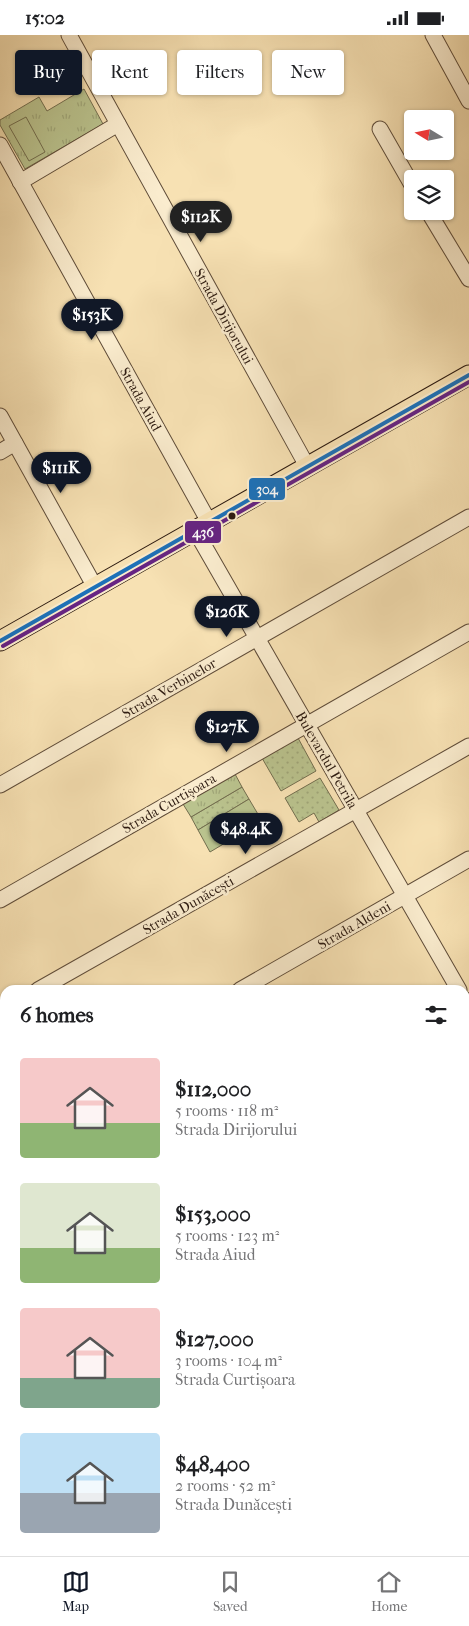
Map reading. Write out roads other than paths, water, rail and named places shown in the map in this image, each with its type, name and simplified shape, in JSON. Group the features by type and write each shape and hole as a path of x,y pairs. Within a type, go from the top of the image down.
{"main road":[{"path":"0,641 469,375"}],"street":[{"name":"Strada Dirijorului","path":"69,35 307,466"},
{"path":"433,35 469,101"},
{"path":"20,182 118,124"},
{"path":"380,129 404,171"},
{"name":"Strada Aiud","path":"0,145 202,526"},
{"path":"433,220 469,279"},
{"path":"0,416 99,585"},
{"path":"0,452 15,443"},
{"path":"51,488 99,585"},
{"name":"Strada Verbinelor","path":"0,785 469,517"},
{"name":"Bulevardul Petrila","path":"202,526 257,638 458,985"},
{"name":"Strada Curtișoara","path":"0,900 469,632"},
{"name":"Strada Dunăcești","path":"47,985 469,746"},
{"name":"Strada Aldeni","path":"249,985 469,859"}]}
